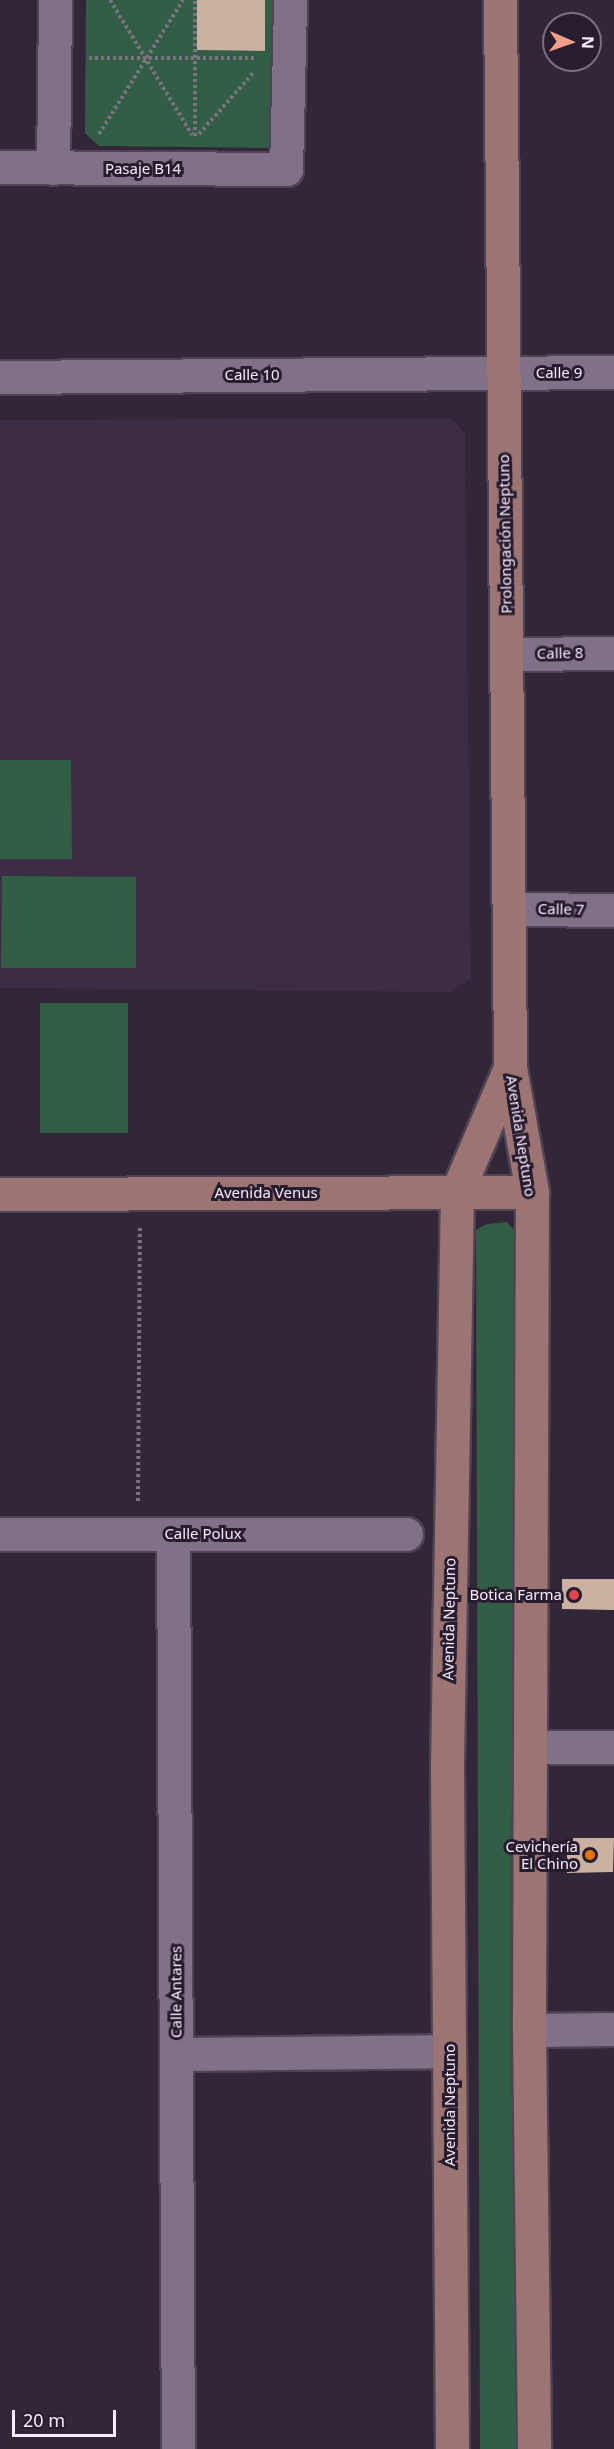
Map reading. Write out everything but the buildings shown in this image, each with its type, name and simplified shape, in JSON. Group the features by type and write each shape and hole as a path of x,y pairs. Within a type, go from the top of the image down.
{"street":[{"path":"53,168 55,0"},
{"name":"Pasaje B14","path":"0,167 286,169 290,0"},
{"name":"Prolongación Neptuno","path":"500,0 510,1068"},
{"name":"Calle 9","path":"503,373 614,372"},
{"name":"Calle 10","path":"0,377 503,373"},
{"name":"Calle 8","path":"506,654 614,653"},
{"name":"Calle 7","path":"508,909 614,910"},
{"name":"Avenida Neptuno","path":"510,1068 532,1192 529,2030 534,2449"},
{"name":"Avenida Neptuno","path":"452,2449 447,1765 457,1192 510,1068"},
{"name":"Avenida Venus","path":"0,1194 532,1192"},
{"name":"Calle Polux","path":"0,1534 406,1534"},
{"name":"Calle Antares","path":"173,1534 178,2449"},
{"path":"530,1746 614,1747"},
{"path":"529,2030 614,2029"},
{"path":"176,2054 449,2051"}],"path":[{"path":"110,0 195,140"},
{"path":"98,136 183,0"},
{"path":"195,0 195,140"},
{"path":"89,47 89,70"},
{"path":"89,58 266,58 195,140"},
{"path":"88,130 104,140"},
{"path":"183,140 207,140"},
{"path":"138,1534 140,1193"}],"shaded area":[{"path":"450,418 465,433 471,979 451,992 0,988 0,420"}],"green space":[{"path":"86,0 283,0 278,139 267,148 99,146 85,133"},
{"path":"0,760 71,760 72,859 0,859"},
{"path":"2,876 136,877 136,968 1,968"},
{"path":"40,1003 128,1003 128,1133 40,1133"},
{"path":"507,1222 514,1230 516,2449 480,2449 476,1230 487,1224"}],"place":[{"name":"Botica Farma","path":"574,1595"},
{"name":"Cevichería El Chino","path":"590,1855"}]}
